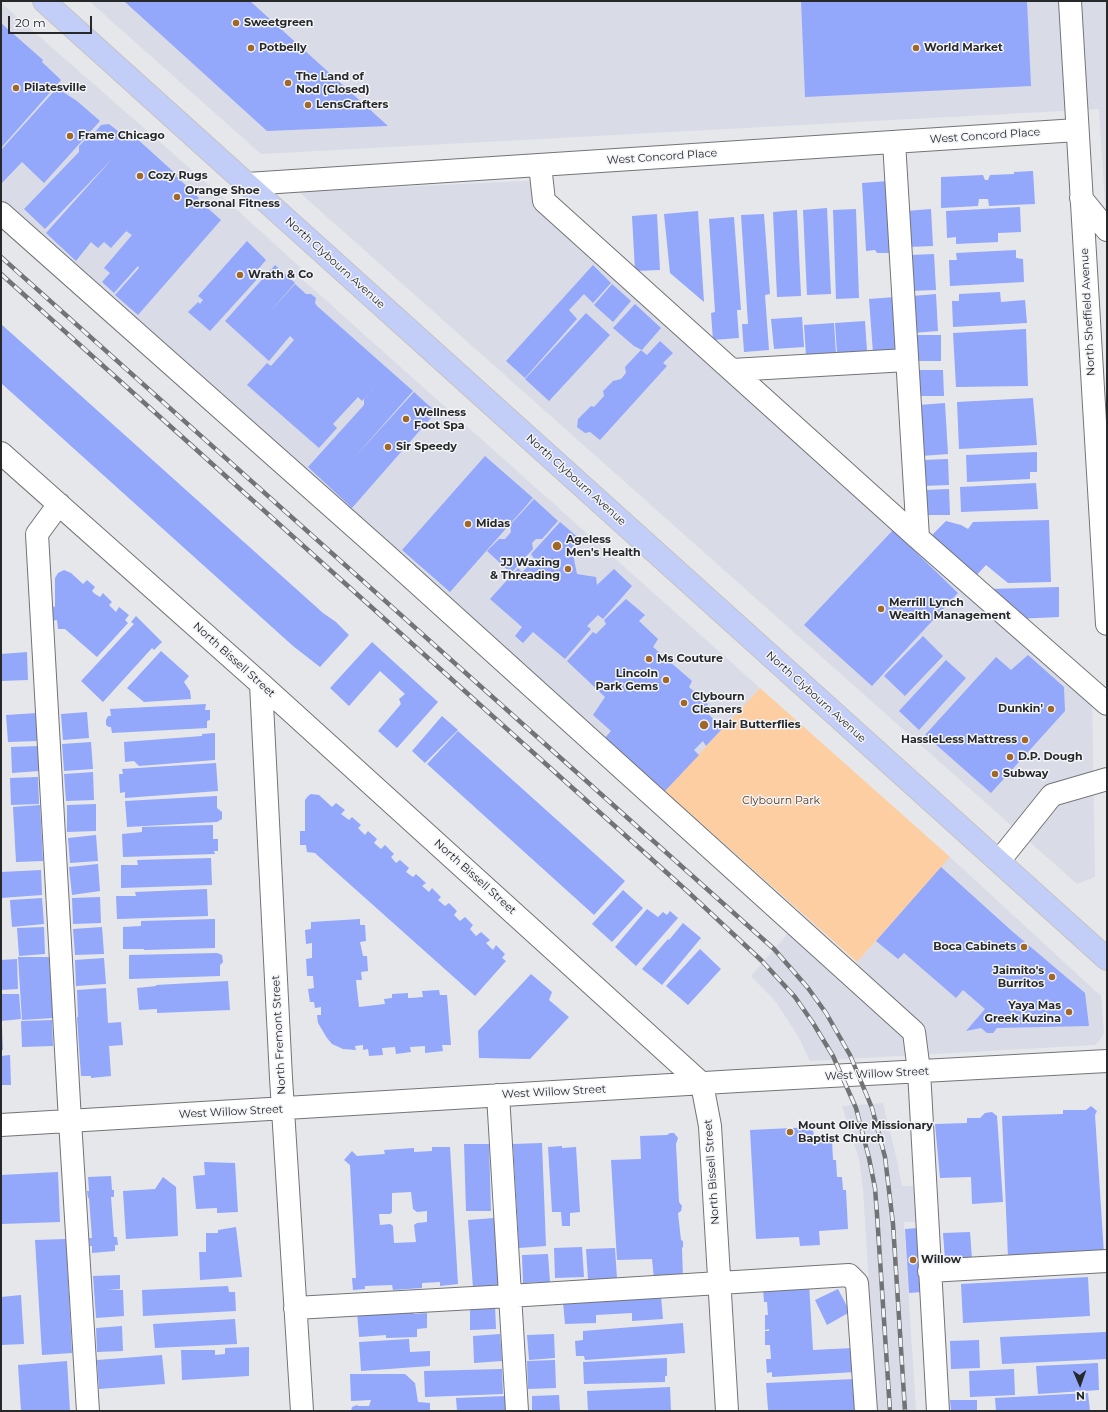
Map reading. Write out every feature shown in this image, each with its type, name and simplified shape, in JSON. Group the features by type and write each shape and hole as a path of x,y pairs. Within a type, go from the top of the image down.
{"main road":[{"name":"North Clybourn Avenue","path":"44,1 1107,959"}],"street":[{"name":"North Sheffield Avenue","path":"1070,1 1107,624"},
{"name":"West Concord Place","path":"247,184 1077,130"},
{"path":"894,142 918,538"},
{"path":"540,165 544,201 918,538 1107,704"},
{"path":"1082,198 1107,230"},
{"path":"1,213 384,553 914,1032 919,1071 938,1411"},
{"path":"732,370 907,360"},
{"name":"North Bissell Street","path":"1,453 261,684 702,1084 710,1126 727,1411"},
{"path":"59,504 37,534 88,1411"},
{"name":"North Fremont Street","path":"261,684 283,1109 302,1411"},
{"path":"999,861 1052,795 1107,779"},
{"name":"West Willow Street","path":"1,1125 1107,1061"},
{"path":"498,1096 516,1411"},
{"path":"929,1271 1107,1261"},
{"path":"295,1308 849,1274 857,1283 866,1411"}],"shaded area":[{"path":"89,1 1107,1 1107,235 1099,109 261,154"},
{"path":"1,3 225,199 301,268 302,279 760,688 657,800 1,213"},
{"path":"542,180 544,201 1092,691 1095,877 1077,884 299,192"},
{"path":"950,857 1101,996 1104,1033 1100,1040 1095,1045 810,1061 798,1036 776,1002 751,976 795,925 848,972"},
{"path":"883,1103 902,1186 915,1186 917,1222 904,1222 916,1411 877,1411 863,1189 859,1159 842,1106"}],"green space":[{"name":"Clybourn Park","path":"760,688 950,857 857,962 665,791"}],"building":[{"path":"250,1 388,126 267,131 125,2"},
{"name":"World Market","path":"801,1 1027,1 1031,86 805,97"},
{"path":"1,23 43,60 42,62 61,80 1,148"},
{"path":"57,88 77,101 100,121 44,183 22,162 1,184 1,150"},
{"path":"109,124 129,140 134,136 177,175 176,176 199,198 194,204 202,203 221,220 138,315 115,295 139,268 138,266 114,293 102,282 110,273 104,268 132,235 126,231 111,248 104,242 98,248 91,242 76,261 46,233 113,158 45,229 24,209 79,152 79,146 85,140 90,138 101,125"},
{"path":"1033,171 1035,204 989,206 988,199 979,199 978,206 941,208 941,177 983,175 985,180 988,180 990,175 1014,174 1014,172"},
{"path":"888,181 892,253 877,253 875,250 866,251 862,183"},
{"path":"1020,207 1021,232 998,233 998,242 956,244 956,237 947,238 946,211"},
{"path":"827,208 831,294 807,295 803,210"},
{"path":"856,209 859,298 836,299 833,210"},
{"path":"931,209 933,246 908,247 906,211"},
{"path":"797,210 801,296 777,297 773,212"},
{"path":"698,211 704,302 670,273 664,214"},
{"path":"657,214 660,270 635,271 632,216"},
{"path":"764,214 770,294 765,295 769,350 744,352 742,324 748,324 741,215"},
{"path":"734,217 741,310 737,310 739,338 713,340 711,313 715,312 709,219"},
{"path":"247,241 266,260 255,273 259,277 210,331 188,312 198,302 200,304 203,300 198,296"},
{"path":"1016,250 1016,258 1023,259 1024,282 950,286 949,260 957,260 956,253"},
{"path":"934,254 936,290 910,291 909,255"},
{"path":"275,265 295,283 269,313 295,284 306,294 311,294 316,298 315,303 317,306 413,391 353,459 414,392 436,412 352,508 308,467 364,405 364,399 389,371 362,401 358,397 333,424 337,428 319,448 247,385 267,363 271,366 294,340 290,336 269,361 225,321"},
{"path":"593,265 611,283 593,303 584,294 569,310 577,319 525,378 506,361"},
{"path":"612,284 631,301 613,322 594,305"},
{"path":"1000,292 1001,302 1025,300 1027,323 953,327 952,301 959,301 959,294"},
{"path":"936,294 938,331 913,333 912,296"},
{"path":"895,297 899,351 873,353 869,299"},
{"path":"635,304 661,328 642,350 634,346 613,328"},
{"path":"586,313 610,335 549,401 525,379"},
{"path":"802,317 804,347 774,349 771,319"},
{"path":"865,321 867,351 837,353 835,323"},
{"path":"834,323 836,353 806,355 804,325"},
{"path":"1,324 349,635 320,667 293,646 1,383"},
{"path":"1026,329 1028,386 956,387 953,333"},
{"path":"915,335 941,335 941,361 917,361"},
{"path":"660,341 673,353 663,363 667,366 600,440 590,432 585,433 577,427 578,419 591,406 594,407 604,396 603,391 613,381 621,379 626,373 625,367 641,350 647,355"},
{"path":"918,370 943,370 944,396 920,396"},
{"path":"1033,398 1037,445 959,449 957,402"},
{"path":"945,403 948,454 922,456 919,405"},
{"path":"1037,452 1037,472 1030,472 1030,479 967,482 966,455"},
{"name":"Midas","path":"485,456 533,498 450,592 402,550"},
{"path":"948,459 949,485 922,486 922,460"},
{"path":"1036,483 1038,509 961,512 960,487"},
{"path":"949,489 950,515 926,515 924,490"},
{"path":"534,499 558,521 542,539 536,539 532,543 533,549 511,573 487,551 499,539 505,539 511,532 510,525"},
{"path":"1049,520 1051,582 1008,583 986,565 974,578 927,540 946,521 961,525 968,529 973,522"},
{"path":"560,522 580,539 564,556 573,554 577,574 596,577 597,585 614,569 632,586 603,619 598,615 587,626 591,629 565,659 533,632 523,643 515,636 522,627 490,599 518,568 522,572 535,560 531,554"},
{"name":"Merrill Lynch Wealth Management","path":"893,530 958,593 872,686 804,625"},
{"path":"64,570 71,573 83,584 87,580 95,587 92,591 95,594 100,597 103,593 112,602 109,605 116,612 119,607 129,615 125,620 128,623 97,657 65,629 58,629 57,620 51,621 51,606 55,607 55,578 58,573"},
{"path":"1059,587 1059,617 1015,619 990,589"},
{"path":"626,599 645,615 639,621 658,639 653,647 692,681 689,687 708,704 705,710 722,729 706,746 703,741 694,750 699,755 665,791 605,738 611,731 593,715 605,697 567,661 593,632 596,634 606,624 604,620"},
{"path":"136,616 162,642 154,650 152,648 103,702 81,681 134,624 131,622"},
{"path":"923,636 943,656 905,696 884,676"},
{"path":"372,642 438,702 397,748 378,731 401,704 399,699 405,694 380,671 349,706 330,688"},
{"path":"161,651 189,676 184,682 190,691 191,699 144,702 127,688"},
{"path":"27,652 28,680 1,681 1,654"},
{"path":"1028,655 1064,687 1065,711 991,793 925,735 996,657 1011,670"},
{"path":"946,660 966,678 919,730 899,711"},
{"path":"206,704 205,710 210,710 210,720 207,721 207,728 112,733 111,727 106,725 108,716 111,716 110,709"},
{"path":"87,712 89,738 63,740 61,714"},
{"path":"37,713 39,741 8,742 6,715"},
{"path":"442,716 458,730 425,763 412,751"},
{"path":"458,731 625,881 594,915 427,764"},
{"path":"215,733 215,760 139,766 134,761 125,762 124,742 202,736 202,734"},
{"path":"91,742 93,769 64,771 62,744"},
{"path":"39,746 39,771 12,773 11,747"},
{"path":"216,763 218,791 125,798 125,792 120,793 119,774 123,774 122,769"},
{"path":"93,772 94,800 66,801 64,774"},
{"path":"38,777 39,804 11,805 10,778"},
{"path":"311,794 319,795 332,807 336,803 345,810 341,814 349,820 352,817 361,825 358,828 365,835 368,831 377,839 374,843 381,849 385,845 394,854 391,857 396,863 400,860 409,868 406,872 413,877 416,874 426,883 422,886 429,892 432,888 441,897 438,900 445,906 449,903 457,911 454,915 460,921 465,917 473,925 470,929 476,936 481,932 490,940 486,943 493,950 496,945 505,954 502,958 506,961 475,996 315,853 307,852 306,845 300,845 300,831 305,831 305,800"},
{"path":"217,796 217,808 222,812 222,819 217,822 127,827 125,801"},
{"path":"96,804 96,831 67,832 67,805"},
{"path":"40,805 43,861 16,862 13,807"},
{"path":"213,825 213,839 218,839 218,851 214,851 215,854 123,857 122,834 142,832 142,827"},
{"path":"96,835 98,861 70,863 68,838"},
{"path":"211,858 212,885 121,888 121,865 138,865 137,860"},
{"path":"98,864 100,891 72,895 69,867"},
{"path":"941,867 1013,932 1085,993 1089,1026 997,1028 993,1033 987,1033 981,1028 966,1031 985,1009 963,990 956,998 904,953 898,959 876,941"},
{"path":"41,870 42,895 1,898 1,872"},
{"path":"207,889 208,916 117,919 116,896 136,896 135,892"},
{"path":"623,890 643,908 612,942 592,924"},
{"path":"100,897 101,923 73,924 72,898"},
{"path":"42,898 44,924 12,927 10,900"},
{"path":"647,909 658,917 663,912 667,915 670,911 678,918 636,966 615,947"},
{"path":"215,919 215,948 144,950 123,949 123,927 141,926 141,921"},
{"path":"360,919 360,925 365,925 366,941 360,942 363,956 367,956 368,971 361,972 362,980 356,980 359,1007 385,1004 384,999 392,998 392,994 408,993 408,998 423,997 422,991 439,990 440,995 447,995 451,1045 442,1045 443,1051 425,1053 425,1046 410,1047 411,1052 396,1054 395,1047 382,1048 383,1055 369,1056 368,1049 363,1050 363,1045 355,1046 356,1050 343,1049 332,1044 327,1038 318,1023 317,1015 321,1015 321,1007 315,1008 314,1002 310,1002 308,989 314,988 313,976 307,976 306,959 312,958 312,943 306,944 305,930 311,929 311,922"},
{"path":"683,923 701,938 662,985 642,969"},
{"path":"44,927 45,954 19,956 17,928"},
{"path":"102,927 104,954 75,955 73,929"},
{"path":"700,949 721,969 688,1005 666,986"},
{"path":"217,953 222,955 223,962 220,965 220,976 129,979 129,955"},
{"path":"18,957 49,957 53,1018 22,1020"},
{"path":"104,958 106,984 76,986 75,960"},
{"path":"17,959 18,989 1,990 1,960"},
{"path":"531,974 552,992 549,1000 569,1017 530,1059 479,1058 478,1031"},
{"path":"228,981 230,1010 157,1013 157,1009 139,1010 137,988 156,985"},
{"path":"106,988 108,1023 121,1022 123,1045 109,1046 111,1076 91,1078 91,1076 81,1076 77,1017 77,990"},
{"path":"1,994 19,994 21,1019 1,1021"},
{"path":"52,1020 53,1046 22,1047 21,1021"},
{"path":"2,1026 3,1050 1,1050"},
{"path":"10,1055 11,1085 1,1085 1,1056"},
{"path":"1091,1106 1097,1111 1095,1115 1104,1254 1008,1257 1002,1116 1063,1114 1063,1110 1086,1110"},
{"path":"992,1112 997,1116 1003,1202 972,1204 971,1177 940,1178 935,1124 967,1123 967,1118 980,1118 985,1113"},
{"path":"813,1127 814,1141 832,1140 833,1160 836,1160 837,1177 842,1177 843,1190 846,1190 848,1229 819,1231 820,1245 800,1246 799,1237 756,1239 750,1130"},
{"path":"674,1133 678,1138 676,1144 679,1202 682,1206 681,1211 678,1213 681,1240 683,1241 683,1278 654,1279 652,1259 617,1260 611,1160 641,1159 640,1136 667,1135"},
{"path":"542,1143 546,1246 519,1248 513,1144"},
{"path":"464,1144 489,1144 491,1211 466,1211"},
{"path":"562,1146 562,1148 576,1147 580,1212 570,1213 570,1226 562,1226 561,1212 552,1212 548,1147"},
{"path":"432,1147 450,1147 458,1284 440,1286 440,1282 422,1283 422,1288 393,1290 392,1285 365,1286 365,1289 353,1290 352,1278 356,1278 350,1165 344,1160 352,1151 357,1156 385,1154 384,1150 414,1148 414,1152 432,1151","holes":["411,1192 413,1209 417,1212 427,1211 427,1222 417,1223 414,1225 416,1242 394,1243 393,1226 390,1224 380,1225 379,1214 390,1214 392,1212 392,1193"]},
{"path":"204,1162 235,1163 238,1212 217,1213 217,1208 196,1209 193,1176 205,1175"},
{"path":"58,1172 60,1222 1,1224 1,1175"},
{"path":"111,1176 112,1190 114,1190 114,1197 111,1197 114,1237 117,1237 118,1245 115,1245 115,1251 92,1253 92,1246 90,1246 89,1238 92,1238 89,1198 87,1191 89,1191 88,1177"},
{"path":"163,1177 176,1187 178,1236 126,1239 123,1191 155,1189"},
{"path":"494,1218 498,1287 473,1288 468,1220"},
{"path":"236,1227 242,1277 200,1280 199,1252 206,1252 206,1233 218,1233 218,1230"},
{"name":"Willow","path":"918,1228 922,1292 909,1293 905,1229"},
{"path":"970,1232 972,1259 945,1260 943,1233"},
{"path":"66,1239 72,1353 42,1355 35,1240"},
{"path":"582,1247 584,1277 555,1278 554,1248"},
{"path":"615,1248 617,1279 588,1280 586,1249"},
{"path":"548,1254 550,1282 523,1283 522,1255"},
{"path":"120,1275 120,1289 107,1290 123,1290 124,1316 96,1318 93,1276"},
{"path":"1088,1277 1090,1316 963,1323 961,1284"},
{"path":"809,1283 813,1350 853,1348 855,1372 772,1377 772,1372 767,1373 766,1359 771,1359 770,1345 765,1345 765,1331 769,1331 769,1329 765,1330 765,1315 768,1315 767,1302 764,1302 763,1288"},
{"path":"228,1286 229,1292 235,1292 236,1311 143,1316 142,1290"},
{"path":"838,1289 850,1312 827,1325 815,1300"},
{"path":"21,1295 24,1344 1,1345 1,1297"},
{"path":"661,1296 663,1319 632,1321 632,1313 596,1315 596,1323 565,1324 563,1302"},
{"path":"470,1304 495,1304 496,1329 470,1330"},
{"path":"413,1309 414,1314 427,1313 427,1328 417,1329 417,1337 386,1338 386,1335 359,1337 357,1312"},
{"path":"235,1319 237,1344 155,1348 153,1324"},
{"path":"683,1323 685,1353 585,1360 584,1356 576,1356 575,1341 583,1340 583,1331"},
{"path":"122,1326 123,1351 97,1352 96,1328"},
{"path":"1106,1332 1107,1359 1002,1364 1000,1337"},
{"path":"500,1334 502,1361 474,1363 473,1336"},
{"path":"554,1334 555,1358 529,1360 527,1335"},
{"path":"409,1339 410,1352 430,1351 430,1366 361,1371 359,1342"},
{"path":"979,1340 980,1368 951,1369 950,1341"},
{"path":"249,1347 249,1376 182,1380 181,1350 215,1350 215,1355 225,1354 225,1348"},
{"path":"162,1355 165,1384 99,1389 97,1360"},
{"path":"667,1358 667,1376 665,1376 665,1382 584,1384 583,1362"},
{"path":"555,1360 556,1388 528,1389 527,1361"},
{"path":"67,1361 70,1411 21,1411 18,1365"},
{"path":"1098,1363 1099,1390 1038,1394 1036,1366"},
{"path":"502,1369 503,1394 425,1397 424,1371"},
{"path":"1014,1369 1015,1395 970,1397 969,1371"},
{"path":"350,1374 405,1374 415,1383 418,1402 430,1403 430,1411 351,1411 352,1407 357,1405 369,1406 371,1400 351,1401"},
{"path":"855,1379 856,1411 769,1411 768,1409 766,1383"},
{"path":"670,1387 671,1411 588,1411 587,1391"},
{"path":"1088,1393 1090,1411 996,1411 995,1398"},
{"path":"559,1395 560,1411 532,1411 532,1396"},
{"path":"506,1396 506,1411 457,1411 456,1398"},
{"path":"950,1400 977,1400 977,1411 951,1411"}],"railway":[{"path":"1,257 774,949 808,988 826,1013 850,1055 872,1108 885,1157 893,1224 905,1411"},
{"path":"1,274 686,890 762,961 795,997 833,1056 856,1108 869,1158 875,1188 890,1411"}],"place":[{"name":"Sweetgreen","path":"236,23"},
{"name":"Potbelly","path":"251,48"},
{"name":"World Market","path":"916,48"},
{"name":"The Land of Nod (Closed)","path":"288,83"},
{"name":"Pilatesville","path":"16,88"},
{"name":"LensCrafters","path":"308,105"},
{"name":"Frame Chicago","path":"70,136"},
{"name":"Cozy Rugs","path":"140,176"},
{"name":"Orange Shoe Personal Fitness","path":"177,197"},
{"name":"Wrath & Co","path":"240,275"},
{"name":"Wellness Foot Spa","path":"406,419"},
{"name":"Sir Speedy","path":"388,447"},
{"name":"Midas","path":"468,524"},
{"name":"Ageless Men's Health","path":"557,546"},
{"name":"JJ Waxing & Threading","path":"568,569"},
{"name":"Merrill Lynch Wealth Management","path":"881,609"},
{"name":"Ms Couture","path":"649,659"},
{"name":"Lincoln Park Gems","path":"666,680"},
{"name":"Clybourn Cleaners","path":"684,703"},
{"name":"Dunkin'","path":"1051,709"},
{"name":"Hair Butterflies","path":"704,725"},
{"name":"HassleLess Mattress","path":"1025,740"},
{"name":"D.P. Dough","path":"1010,757"},
{"name":"Subway","path":"995,774"},
{"name":"Boca Cabinets","path":"1024,947"},
{"name":"Jaimito's Burritos","path":"1052,977"},
{"name":"Yaya Mas Greek Kuzina","path":"1069,1012"},
{"name":"Mount Olive Missionary Baptist Church","path":"790,1132"},
{"name":"Willow","path":"913,1260"}]}
